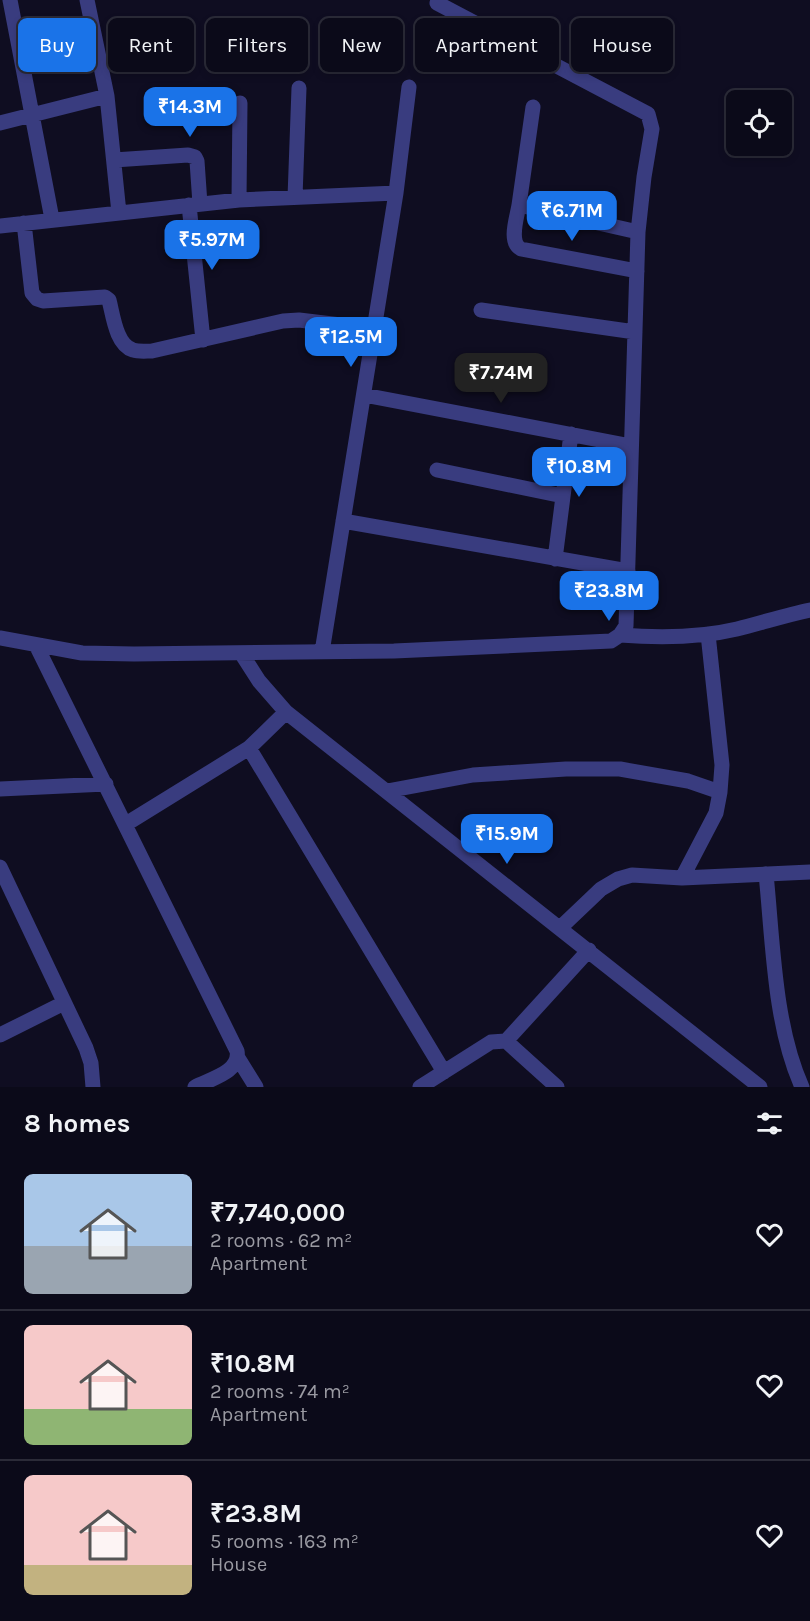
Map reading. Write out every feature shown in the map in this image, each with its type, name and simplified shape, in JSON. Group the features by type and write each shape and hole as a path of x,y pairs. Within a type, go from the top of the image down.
{"street":[{"path":"10,0 52,219"},
{"path":"87,0 107,96 119,213"},
{"path":"0,638 82,653 394,651 611,641 626,627 638,232 652,129 648,114 437,3"},
{"path":"322,652 396,193 409,87"},
{"path":"295,197 299,88"},
{"path":"0,123 107,96"},
{"path":"239,200 240,103"},
{"path":"533,107 513,240 516,246 521,249 637,271"},
{"path":"114,160 188,155 195,157 197,161 194,205 203,340"},
{"path":"0,226 239,200 396,193"},
{"path":"519,205 638,232"},
{"path":"24,223 32,293 37,299 42,301 105,297 109,300 120,340 126,348 135,351 152,351 283,321 299,320 374,329"},
{"path":"481,310 635,332"},
{"path":"364,395 631,446"},
{"path":"555,559 571,434"},
{"path":"437,470 563,496"},
{"path":"343,521 628,571"},
{"path":"620,635 670,637 708,634 735,630 810,610"},
{"path":"682,878 716,813 720,792 722,765 708,634"},
{"path":"36,645 126,824 237,1051 238,1058 256,1087"},
{"path":"241,653 259,681 286,712 760,1087"},
{"path":"126,824 249,748 286,712"},
{"path":"249,748 444,1072"},
{"path":"387,791 473,775 566,769 620,769 688,781 720,792"},
{"path":"0,789 106,784"},
{"path":"0,867 86,1048 91,1063 93,1087"},
{"path":"560,928 601,889 618,879 632,875 682,878 810,872"},
{"path":"766,874 781,1017 786,1046 802,1087"},
{"path":"426,1085 490,1042 506,1041 589,950"},
{"path":"0,1035 64,1002"},
{"path":"506,1041 557,1087"},
{"path":"195,1087 231,1069 238,1058"}]}
